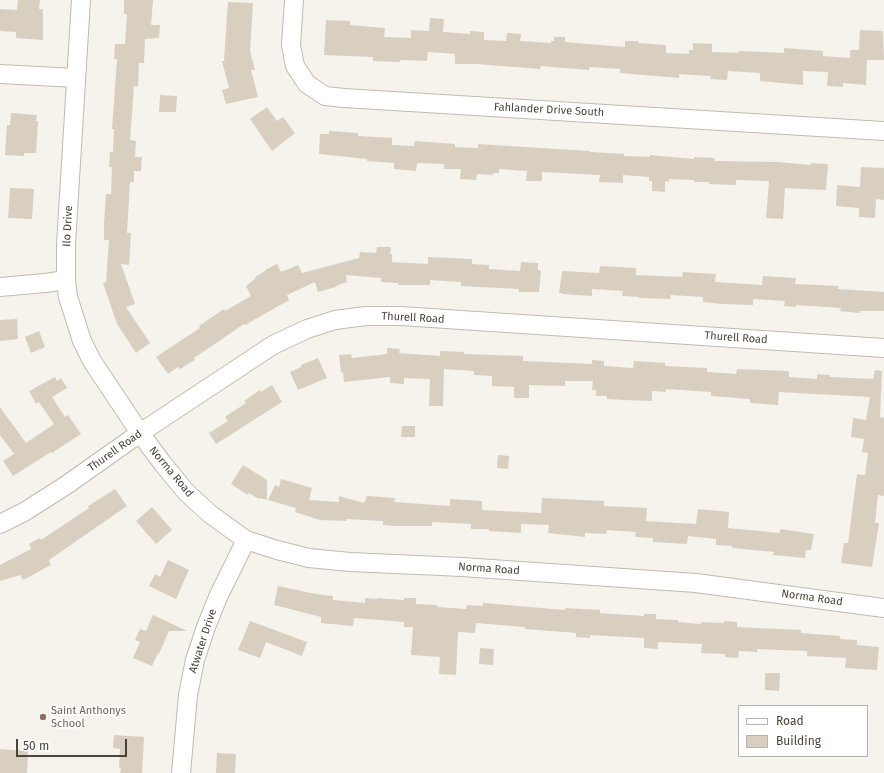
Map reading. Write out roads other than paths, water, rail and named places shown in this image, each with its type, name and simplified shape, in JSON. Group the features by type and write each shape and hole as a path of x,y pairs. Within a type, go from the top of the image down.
{"street":[{"name":"Ilo Drive","path":"81,0 66,244 66,280 68,297 82,341 92,360 140,434"},
{"name":"Fahlander Drive South","path":"294,0 291,45 295,66 307,84 325,96 884,131"},
{"path":"0,74 76,78"},
{"path":"0,287 66,280"},
{"name":"Thurell Road","path":"0,524 24,512 65,486 273,345 307,329 335,320 366,316 401,316 884,348"},
{"name":"Norma Road","path":"140,434 186,492 210,514 246,540 309,558 350,562 462,567 696,583 884,608"},
{"name":"Atwater Drive","path":"181,773 188,695 195,660 218,597 246,540"}],"place":[{"name":"Saint Anthonys School","path":"43,717"}]}
